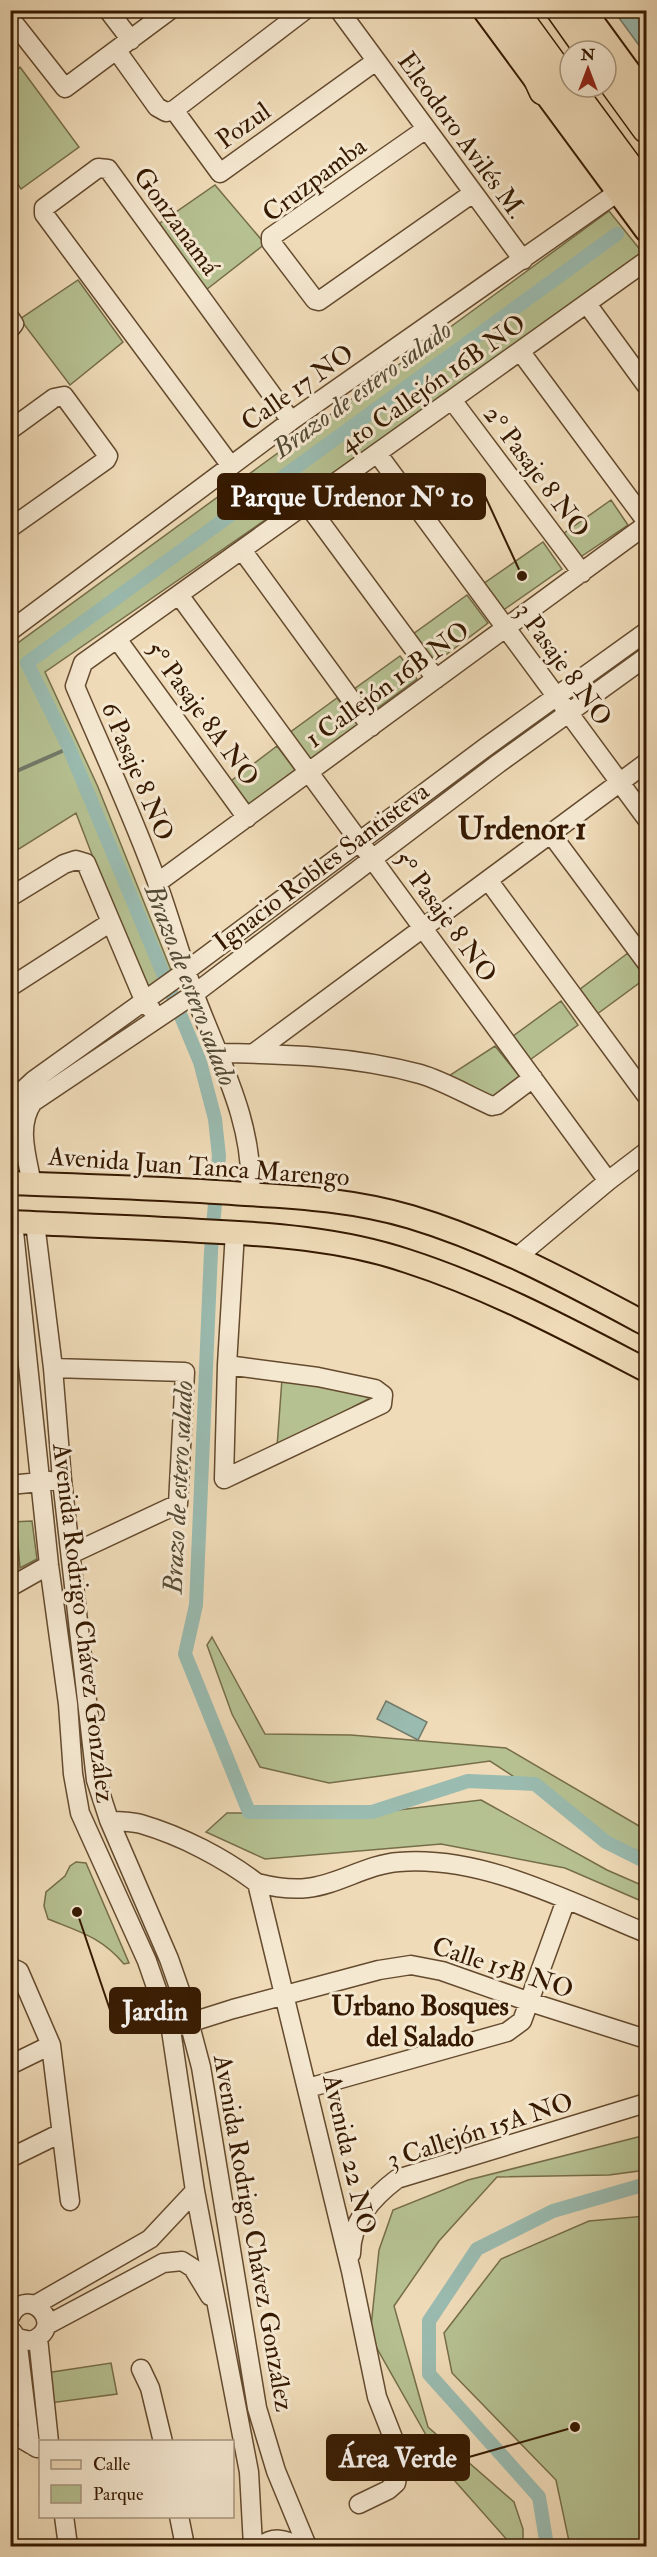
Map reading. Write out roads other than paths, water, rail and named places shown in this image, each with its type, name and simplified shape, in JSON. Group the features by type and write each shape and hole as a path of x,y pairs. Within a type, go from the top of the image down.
{"highway":[{"path":"507,10 543,91"},
{"path":"514,10 558,70"},
{"path":"567,11 582,39"},
{"path":"618,90 646,129"},
{"path":"579,99 646,190"}],"main road":[{"path":"484,10 646,230"},
{"path":"567,11 646,95"},
{"name":"Avenida Juan Tanca Marengo","path":"21,1183 224,1192 321,1199 411,1217 516,1258 646,1323"},
{"path":"20,1223 230,1232 288,1237 352,1247 406,1260 470,1284 528,1310 646,1371"}],"street":[{"path":"108,10 156,107 166,112 174,110"},
{"path":"10,18 65,88 170,10"},
{"name":"Pozul","path":"305,10 174,110 220,173 376,61"},
{"name":"Eleodoro Avilés M.","path":"339,10 523,260"},
{"name":"Cruzpamba","path":"426,129 271,237 271,242 315,300 319,301 473,193"},
{"name":"Gonzanamá","path":"231,466 44,214 44,208 98,168 108,169 291,421"},
{"name":"Calle 17 NO","path":"10,631 291,421 618,192"},
{"name":"4to Callejón 16B NO","path":"77,675 83,663 646,261"},
{"path":"587,304 646,386"},
{"path":"10,318 14,324 10,329"},
{"path":"520,351 646,523"},
{"path":"10,430 54,398 64,396 108,456 10,528"},
{"name":"2° Pasaje 8 NO","path":"452,400 582,573"},
{"name":"3 Pasaje 8 NO","path":"377,453 646,818"},
{"path":"307,504 436,680"},
{"name":"1 Callejón 16B NO","path":"157,884 582,573 646,523"},
{"path":"242,550 371,727"},
{"name":"5° Pasaje 8 NO","path":"179,595 608,1181"},
{"name":"Ignacio Robles Santisteva","path":"10,1109 25,1086 181,975 646,632"},
{"name":"5° Pasaje 8A NO","path":"117,639 247,818"},
{"name":"Ignacio Robles Santisteva","path":"21,1183 26,1115 33,1102 191,996 568,712 646,657"},
{"name":"6 Pasaje 8 NO","path":"77,675 75,686 157,884 181,975 218,1053 248,1141 252,1167 250,1194"},
{"path":"254,1053 646,763"},
{"path":"551,834 646,962"},
{"path":"10,897 64,864 76,860 86,863 147,999 159,1017"},
{"path":"488,880 646,1095"},
{"path":"10,987 111,921"},
{"path":"218,1053 254,1053 376,1064 422,1075 492,1106 497,1106 533,1078"},
{"path":"516,1258 646,1152"},
{"name":"Avenida Rodrigo Chávez González","path":"20,1223 53,1368 62,1480 96,1780 109,1820 169,1959 201,2067 257,2408 276,2471 307,2547"},
{"name":"Avenida Rodrigo Chávez González","path":"20,1223 40,1482 68,1704 73,1773 80,1813 147,1961 171,2030 195,2191 249,2472 253,2547"},
{"path":"227,1365 318,1377 375,1389 383,1395 382,1404 224,1479 230,1232"},
{"path":"53,1368 185,1372 178,1504 71,1554"},
{"path":"10,1485 62,1480"},
{"path":"10,1587 49,1565"},
{"path":"109,1820 140,1824 169,1835 233,1865 257,1883 280,1888 308,1888 395,1862 419,1860 486,1870 646,1933"},
{"name":"Avenida 22 NO","path":"257,1883 351,2271 377,2397 397,2448 400,2462 396,2483 388,2490 359,2504"},
{"path":"308,2088 507,2032 522,2021 566,1900"},
{"name":"Calle 15B NO","path":"171,2030 188,2022 284,1995 379,1970 411,1965 442,1971 646,2039"},
{"path":"10,1967 19,1971 51,2045 70,2201"},
{"path":"10,2065 51,2045"},
{"name":"3 Callejón 15A NO","path":"351,2271 351,2242 355,2229 366,2208 397,2180 646,2103"},
{"path":"10,2158 61,2133"},
{"path":"35,2305 150,2239 195,2191"},
{"path":"14,2335 31,2341 42,2332 163,2263 182,2262 193,2268 216,2305"},
{"path":"12,2312 20,2305 35,2305 42,2309 46,2317 42,2332 49,2440"},
{"path":"14,2335 35,2447"},
{"path":"141,2368 150,2388 163,2440"},
{"path":"10,2432 35,2447"},
{"path":"64,2518 68,2547"},
{"path":"179,2518 185,2547"},
{"path":"261,2547 267,2541 276,2539 298,2547"}],"water":[{"path":"614,11 646,11 646,55"},
{"path":"386,1701 427,1722 418,1740 377,1719"}],"waterway":[{"name":"Brazo de estero salado","path":"617,234 27,663 69,748 200,1062 215,1119 219,1156 211,1251 196,1605 185,1654 249,1812 372,1812 468,1781 535,1784 606,1842 646,1862"},
{"path":"10,774 69,748"},
{"name":"Brazo de estero salado","path":"547,2546 539,2497 429,2374 429,2321 477,2249 553,2211 646,2184"}],"place":[{"name":"Parque Urdenor Nº 10","path":"522,576"},
{"name":"Jardin","path":"77,1912"},
{"name":"Área Verde","path":"575,2427"}],"district":[{"name":"Urdenor 1","path":"522,828"},
{"name":"Urbano Bosques del Salado","path":"420,2022"}]}
